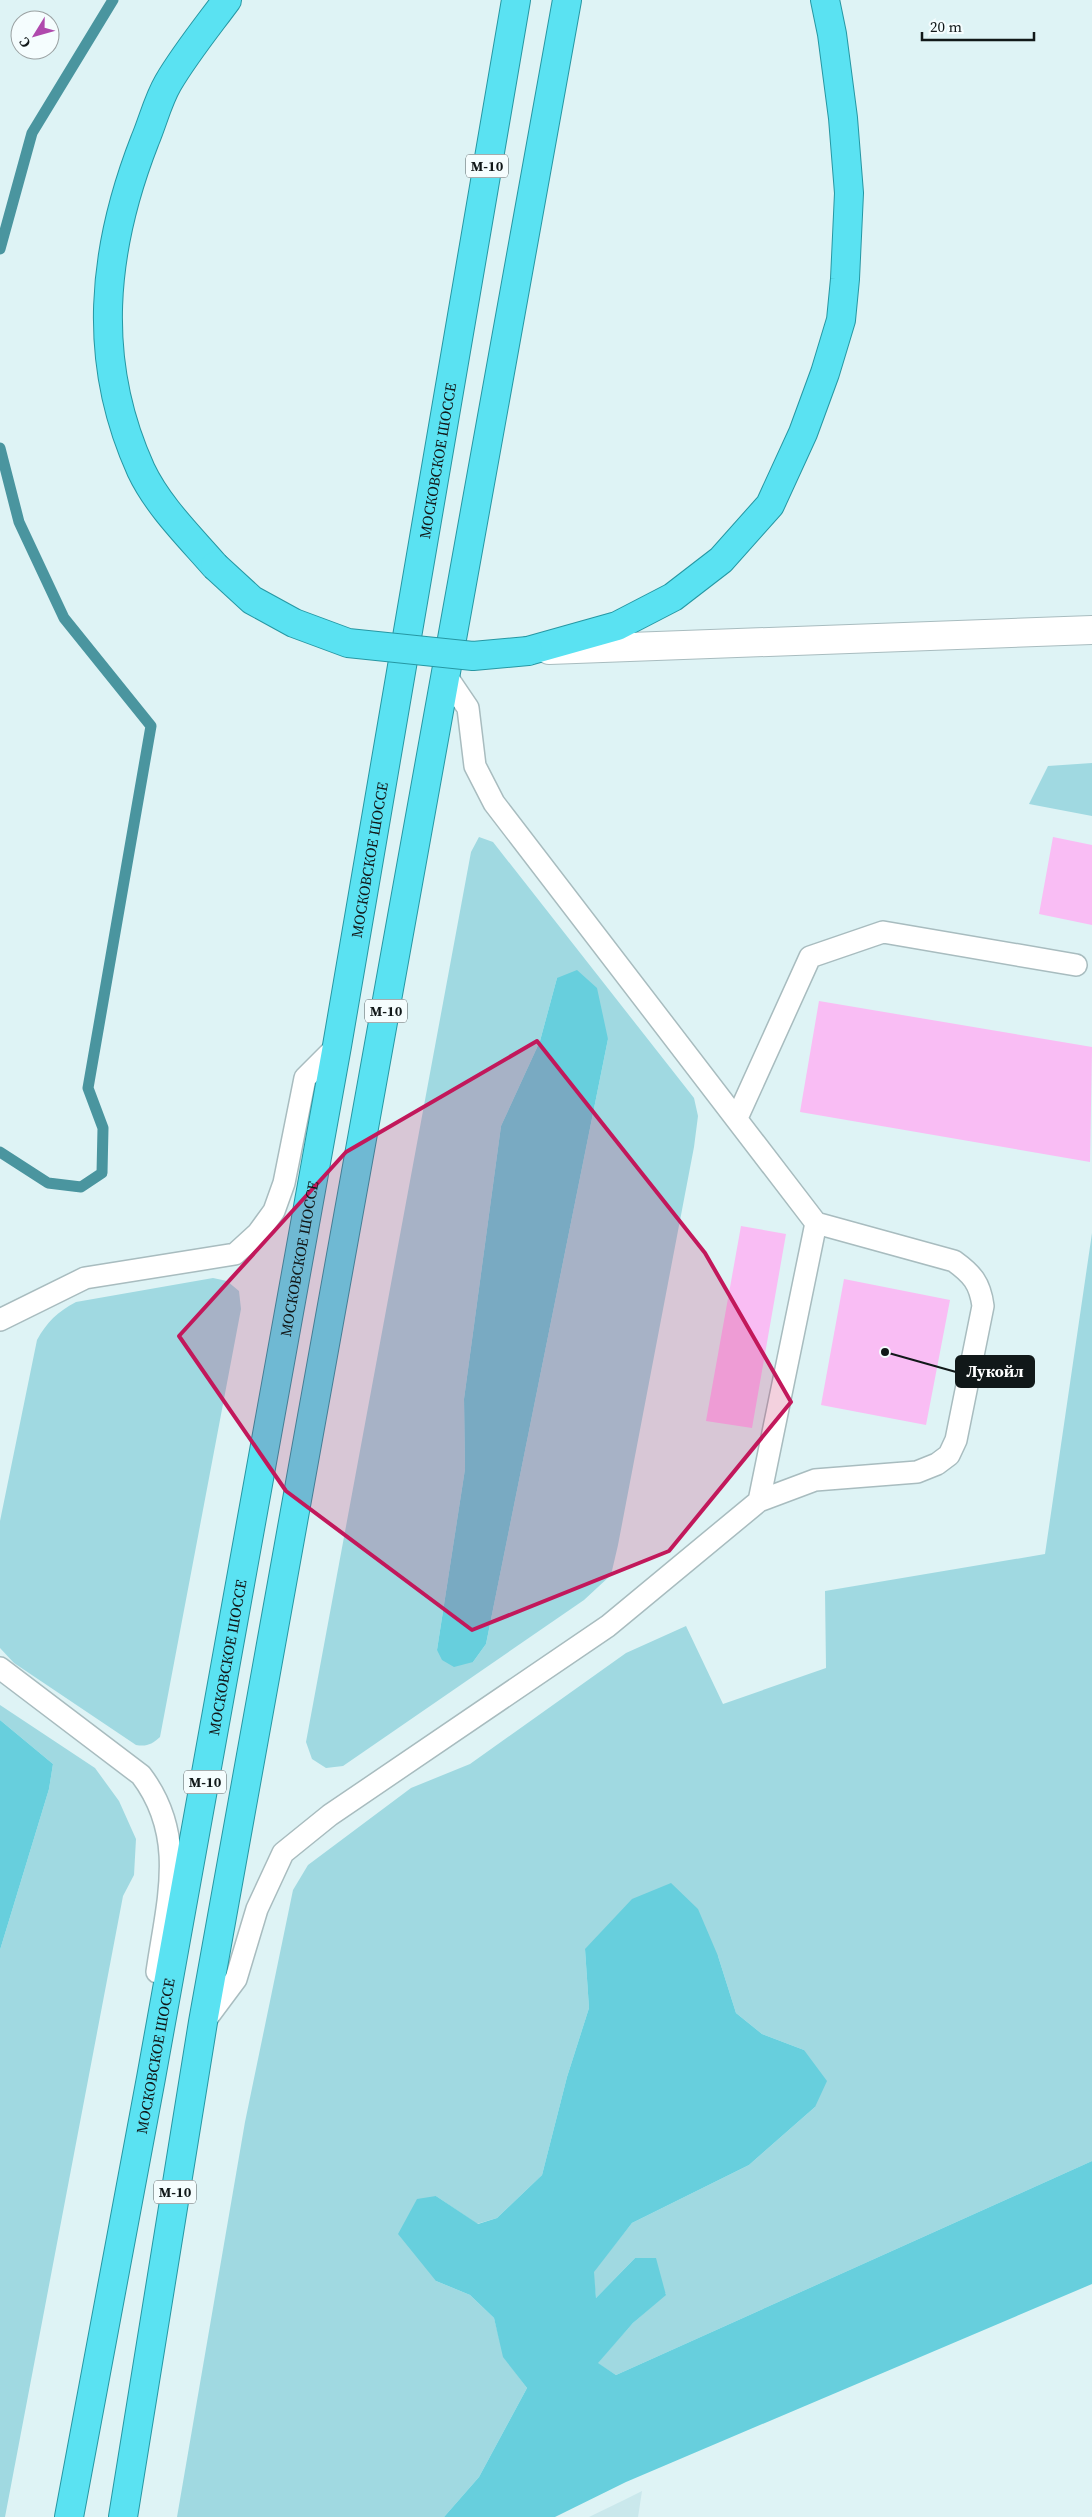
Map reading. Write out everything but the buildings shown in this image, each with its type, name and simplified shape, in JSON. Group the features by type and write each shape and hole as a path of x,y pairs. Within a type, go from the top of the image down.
{"highway":[{"path":"227,0 167,84 134,169 116,234 106,334 111,375 122,418 142,471 171,516 215,566 252,600 294,623 348,643 473,656 528,651 617,637 721,560 770,505 803,433 825,373 841,320 850,193 842,108 832,34 825,0"},
{"name":"МОСКОВСКОЕ ШОССЕ","path":"69,2517 151,2078 337,1046 516,0"},
{"name":"М-10","path":"123,2517 203,2022 447,677 567,0"}],"main road":[{"path":"617,637 1092,630"}],"lane":[{"path":"203,2022 236,1979 257,1910 283,1853 330,1815 608,1626 758,1501 815,1480 917,1472 937,1464 949,1455 956,1440 983,1306 981,1288 968,1271 954,1260 816,1223 494,803 475,766 468,708 447,677"},
{"path":"737,1118 810,957 883,932 1076,965"},
{"path":"0,1320 85,1278 235,1254 258,1233 274,1211 284,1184 306,1078 337,1046"},
{"path":"758,1501 816,1223"},
{"path":"0,1668 141,1775 155,1793 161,1808 169,1835 171,1869 146,2056 151,2078"}],"highlighted area":[{"path":"537,1041 705,1253 791,1402 669,1551 472,1630 286,1491 179,1336 346,1152"}],"shaded area":[{"path":"1092,763 1092,816 1029,804 1048,766"},
{"path":"479,837 493,842 694,1098 698,1116 694,1147 611,1575 584,1600 343,1766 326,1768 312,1759 306,1742 471,852","holes":["557,978 608,1039 486,1644 473,1662 437,1650 465,1469 464,1399 501,1126 540,1041"]},
{"path":"577,970 597,988 608,1039 486,1644 473,1662 454,1667 442,1660 437,1650 465,1469 464,1399 501,1126 540,1041 557,978"},
{"path":"1092,1233 1092,2161 616,2375 597,2363 633,2323 666,2294 635,2258 596,2298 593,2272 632,2223 749,2165 815,2107 804,2050 762,2034 736,2013 718,1956 585,1949 589,2008 567,2077 542,2175 497,2218 477,2224 436,2196 436,2281 470,2295 494,2318 504,2357 527,2388 479,2477 444,2517 177,2517 245,2122 293,1890 308,1865 411,1788 470,1764 626,1653 686,1626 723,1704 826,1668 825,1591 1045,1554"},
{"path":"213,1278 227,1281 239,1291 241,1309 160,1737 143,1746 136,1745 14,1663 0,1648 0,1521 37,1340 49,1323 63,1310 76,1302"},
{"path":"0,1705 95,1768 119,1801 136,1839 134,1875 123,1896 5,2517 0,2517 0,1950 49,1789 53,1764 0,1720"},
{"path":"0,1720 53,1764 49,1789 0,1950"},
{"path":"671,1883 698,1909 718,1956 736,2013 762,2034 804,2050 827,2081 815,2107 749,2165 632,2223 594,2272 596,2298 635,2258 656,2258 666,2295 633,2323 598,2363 616,2375 1092,2161 1092,2284 626,2482 555,2517 444,2517 479,2477 527,2388 503,2357 494,2318 470,2295 436,2281 398,2234 417,2199 436,2196 478,2224 497,2218 542,2175 567,2077 589,2008 585,1949 632,1899"},
{"path":"642,2491 638,2517 589,2517 622,2501"}],"waterway":[{"path":"0,249 32,133 113,0"},
{"path":"0,448 19,522 64,618 151,726 88,1088 103,1128 102,1173 81,1187 48,1183 0,1152"}],"place":[{"name":"Лукойл","path":"885,1352"}]}
